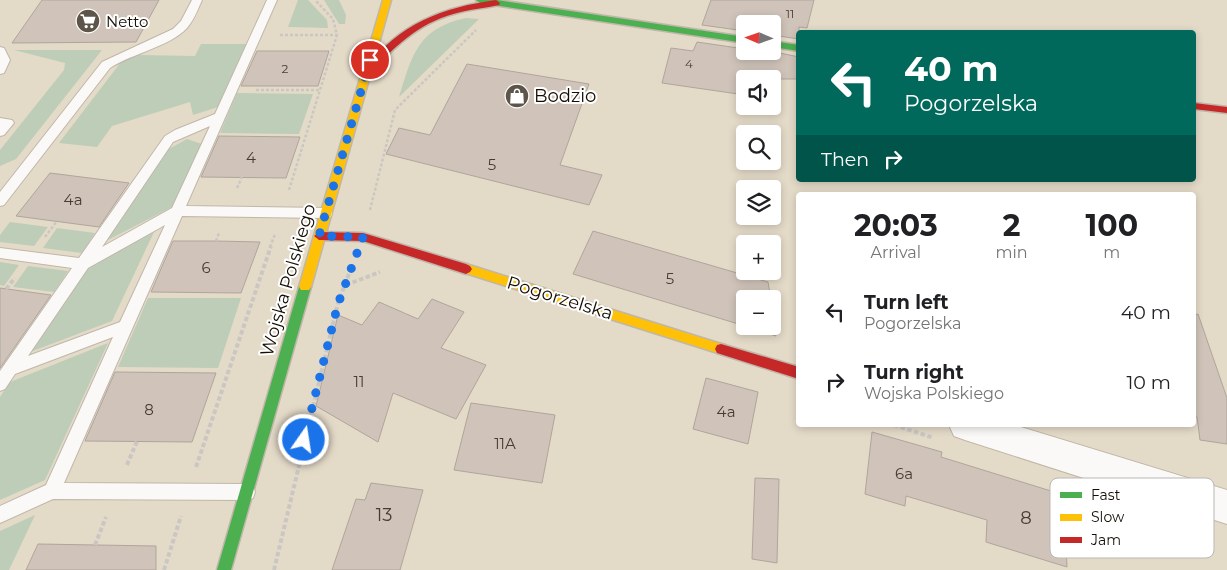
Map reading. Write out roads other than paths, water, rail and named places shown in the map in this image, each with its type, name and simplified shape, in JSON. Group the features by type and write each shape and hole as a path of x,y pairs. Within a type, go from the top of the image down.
{"main road":[{"name":"Wojska Polskiego","path":"224,570 387,0"},
{"path":"481,0 736,39"},
{"path":"366,74 396,39 418,23 463,6 496,3"},
{"path":"781,45 796,48"},
{"path":"1196,106 1227,110"},
{"name":"Pogorzelska","path":"319,236 363,237 796,372"}],"street":[{"path":"971,427 1134,478"},
{"path":"1214,503 1227,507"}],"lane":[{"path":"0,201 106,65 124,54 176,31 186,22 197,0"},
{"path":"52,491 272,0"},
{"path":"0,51 6,60 0,70"},
{"path":"0,384 169,139 179,133 220,117"},
{"path":"0,122 8,123 0,132"},
{"path":"0,181 14,182"},
{"path":"0,253 83,264 178,212 326,213"},
{"path":"11,369 127,326"},
{"path":"0,515 52,491 246,492"}],"place":[{"name":"Netto","path":"88,21"},
{"name":"Bodzio","path":"517,96"}]}
